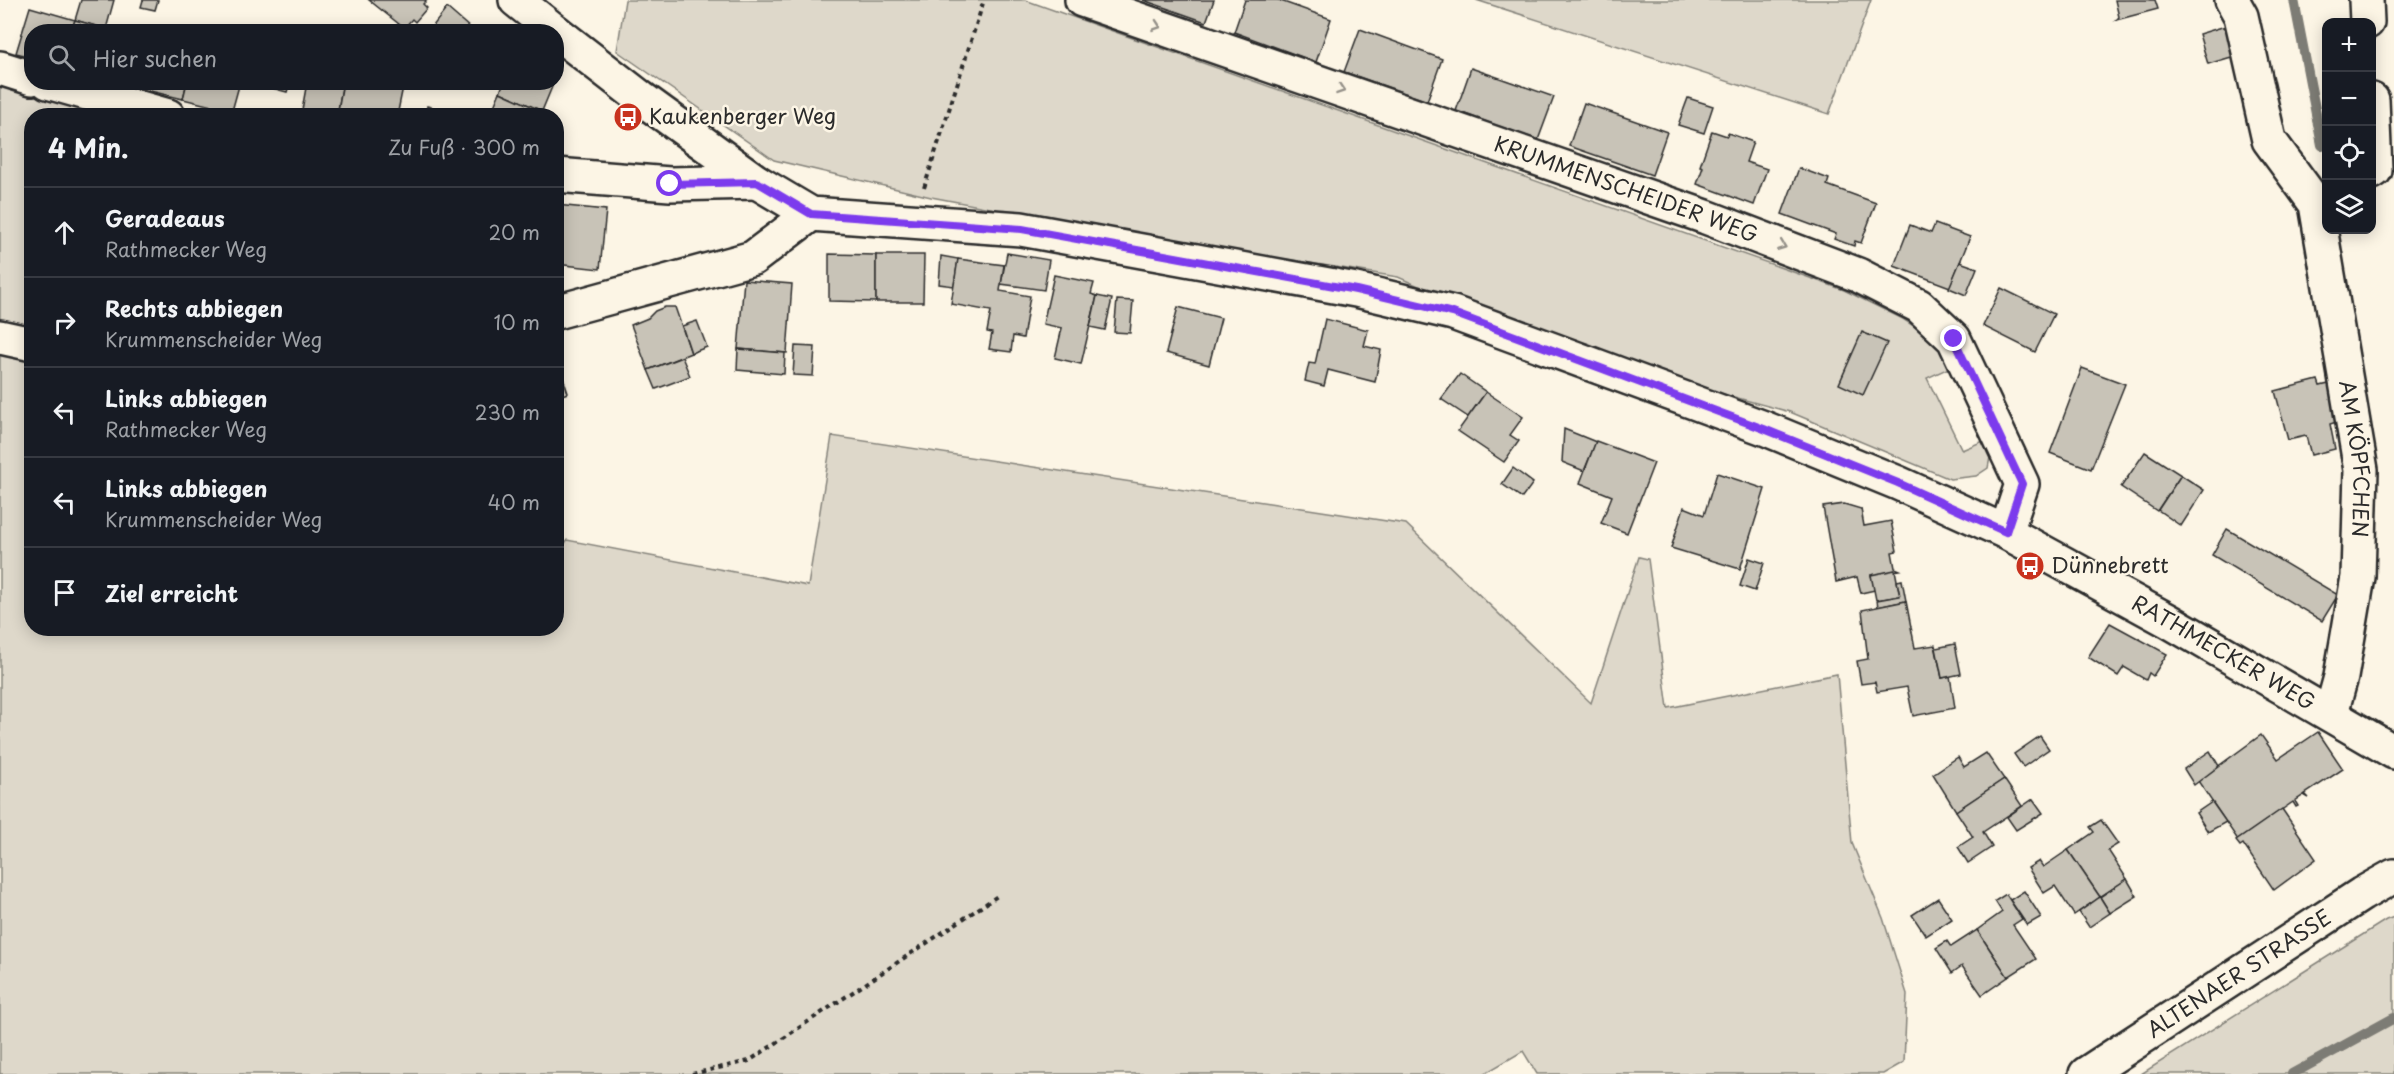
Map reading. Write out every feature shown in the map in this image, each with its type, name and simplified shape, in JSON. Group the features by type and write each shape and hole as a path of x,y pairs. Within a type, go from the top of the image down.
{"street":[{"path":"516,0 546,24"},
{"name":"KRUMMENSCHEIDER WEG","path":"1082,0 1706,217 1858,275 1919,306 1954,339 2022,484 2006,532"},
{"name":"AM KÖPFCHEN","path":"2232,0 2241,16 2269,140 2321,201 2361,470 2358,577 2341,677 2331,713"},
{"path":"2366,0 2367,18"},
{"path":"564,38 640,98 757,182 811,214 753,258 564,310"},
{"path":"0,69 24,76"},
{"path":"76,90 140,108"},
{"path":"564,176 670,184 757,182"},
{"name":"RATHMECKER WEG","path":"811,214 915,219 1022,229 1356,290 1453,313 1764,429 1898,483 2006,532 2066,563 2331,713 2394,752"},
{"path":"0,337 24,342"},
{"name":"ALTENAER STRASSE","path":"2086,1074 2362,894 2394,876"}],"path":[{"path":"915,219 984,0"},
{"path":"692,1074 749,1061 999,895"}],"shaded area":[{"path":"625,0 1025,0 1844,290 1903,319 1935,340 1951,367 1927,378 1962,450 1988,439 1991,452 1988,468 1976,476 1950,479 1790,412 1575,354 1398,277 1134,235 931,197 774,160 617,51"},
{"path":"1476,0 1871,0 1829,114"},
{"path":"0,85 80,108 24,108 24,329 0,324"},
{"path":"0,347 24,352 24,636 564,636 564,545 567,540 808,586 832,436 1406,524 1591,703 1639,557 1648,559 1668,708 1837,674 1852,843 1883,918 1907,994 1904,1062 1883,1074 1537,1074 1523,1051 1484,1074 0,1074"},
{"path":"2394,917 2394,1074 2141,1074 2386,920"}],"building":[{"path":"81,0 114,0 107,24 89,24 75,20"},
{"path":"143,0 158,0 155,10 141,7"},
{"path":"369,0 427,0 423,4 427,8 415,22 412,19 408,24 399,24"},
{"path":"1143,0 1214,0 1206,22"},
{"path":"1245,0 1278,0 1331,19 1316,62 1234,32"},
{"path":"2115,0 2155,0 2158,9 2116,20 2119,17"},
{"path":"30,7 75,20 74,24 25,24"},
{"path":"447,8 465,24 434,24"},
{"path":"75,20 89,24 74,24"},
{"path":"2229,25 2238,55 2208,64 2199,34"},
{"path":"24,27 24,55 16,53"},
{"path":"1360,29 1442,59 1427,101 1344,72"},
{"path":"1471,68 1554,97 1538,140 1456,111"},
{"path":"146,90 185,90 183,99"},
{"path":"185,90 238,90 233,108 220,108 183,99"},
{"path":"306,90 342,90 338,108 302,108"},
{"path":"342,90 402,90 399,108 338,108"},
{"path":"501,90 551,90 543,108 535,108 500,92"},
{"path":"500,92 535,108 493,108"},
{"path":"1688,98 1713,106 1704,133 1678,125"},
{"path":"1584,103 1667,132 1652,175 1569,146"},
{"path":"1712,131 1727,136 1728,133 1753,142 1746,162 1767,169 1754,205 1697,184 1703,167 1700,166"},
{"path":"1799,168 1829,179 1827,185 1876,203 1861,243 1855,241 1854,246 1834,239 1836,234 1782,214"},
{"path":"564,206 606,210 600,269 564,265"},
{"path":"1935,224 1970,237 1950,287 1894,266 1910,225 1931,233"},
{"path":"1007,253 1049,260 1044,290 1001,284"},
{"path":"829,254 876,255 876,302 829,301"},
{"path":"876,255 924,255 923,302 876,302"},
{"path":"941,256 958,259 954,286 939,284"},
{"path":"958,259 1004,265 1000,291 1030,296 1023,338 1013,336 1011,352 989,349 992,333 987,332 991,311 951,304"},
{"path":"1960,262 1977,268 1966,295 1949,288"},
{"path":"1054,275 1094,283 1091,294 1097,296 1081,364 1055,358 1062,328 1043,324"},
{"path":"744,280 792,284 787,353 738,349"},
{"path":"2001,288 2054,314 2035,352 1983,326"},
{"path":"1097,296 1112,299 1105,330 1090,327"},
{"path":"1117,300 1133,301 1130,333 1114,332"},
{"path":"665,307 675,307 691,353 648,370 631,325"},
{"path":"1178,307 1221,318 1209,365 1166,353"},
{"path":"1325,319 1368,330 1364,346 1381,350 1375,382 1328,370 1324,386 1305,381 1309,363 1315,364"},
{"path":"697,321 707,347 691,353 682,326"},
{"path":"1862,332 1887,343 1863,395 1839,384"},
{"path":"795,346 815,347 813,376 793,375"},
{"path":"738,349 785,353 784,374 737,370"},
{"path":"682,357 690,376 656,389 648,370"},
{"path":"2082,368 2125,384 2091,469 2050,453"},
{"path":"1460,374 1486,392 1468,417 1441,399"},
{"path":"2318,380 2320,386 2333,383 2343,420 2330,424 2335,449 2311,455 2306,436 2288,440 2275,391"},
{"path":"564,381 568,393 564,394"},
{"path":"1486,392 1523,417 1510,435 1519,441 1504,462 1458,431"},
{"path":"1564,429 1596,442 1584,471 1562,462"},
{"path":"1596,441 1654,463 1627,533 1601,523 1612,496 1580,483"},
{"path":"2145,452 2181,475 2157,511 2121,487"},
{"path":"1513,468 1533,483 1522,498 1502,484"},
{"path":"1717,473 1765,489 1740,569 1671,548 1684,507 1704,515"},
{"path":"2181,475 2204,490 2181,526 2158,510"},
{"path":"1844,504 1861,509 1864,526 1891,521 1897,551 1892,552 1895,568 1900,570 1871,575 1875,590 1861,593 1857,577 1836,582 1823,507"},
{"path":"2227,529 2338,595 2322,621 2212,555"},
{"path":"1749,558 1764,563 1755,591 1740,586"},
{"path":"1895,570 1900,596 1876,600 1871,575"},
{"path":"1902,580 1906,601 1878,607 1877,600 1900,596 1897,581"},
{"path":"1906,601 1915,648 1935,645 1942,678 1950,676 1955,708 1913,716 1907,687 1877,692 1875,682 1861,684 1857,661 1868,659 1862,610"},
{"path":"2110,623 2167,654 2153,676 2149,673 2146,680 2124,667 2118,676 2088,657"},
{"path":"1955,644 1961,674 1942,678 1936,648"},
{"path":"2318,732 2343,769 2305,794 2309,798 2304,795 2295,801 2298,806 2296,807 2293,802 2238,840 2198,781 2261,735 2278,759"},
{"path":"2040,736 2049,749 2023,767 2014,754"},
{"path":"2210,751 2219,766 2194,785 2184,769"},
{"path":"1986,753 2004,779 1956,811 1933,774 1958,757 1964,767"},
{"path":"2004,779 2022,806 1983,832 1992,847 1968,863 1958,847 1973,837 1956,811"},
{"path":"2033,799 2043,813 2016,830 2007,817"},
{"path":"2212,802 2226,822 2208,832 2196,813"},
{"path":"2282,809 2316,859 2274,890 2243,844 2240,846 2236,841"},
{"path":"2101,820 2118,844 2108,850 2127,879 2100,897 2068,850 2094,832 2090,827"},
{"path":"2068,850 2100,897 2074,915 2055,886 2044,893 2028,868 2039,861 2043,867"},
{"path":"2127,879 2137,896 2110,913 2100,897"},
{"path":"2024,891 2041,917 2027,925 2010,900"},
{"path":"2006,894 2022,919 2013,925 2036,959 2008,977 1977,930 2002,912 1995,901"},
{"path":"2100,897 2110,913 2089,927 2079,912"},
{"path":"1938,898 1952,919 1926,936 1912,915"},
{"path":"1977,930 2008,977 1982,995 1962,966 1952,973 1936,948 1947,941 1951,947"}],"waterway":[{"path":"2294,0 2322,145"},
{"path":"2292,1074 2394,1018"}],"place":[{"name":"Kaukenberger Weg","path":"628,117"},
{"name":"Dünnebrett","path":"2030,566"}],"route":[{"path":"670,184 757,182 811,214 915,219 1022,229 1356,290 1453,313 1764,429 1898,483 2006,532 2022,484 1954,339"}]}
